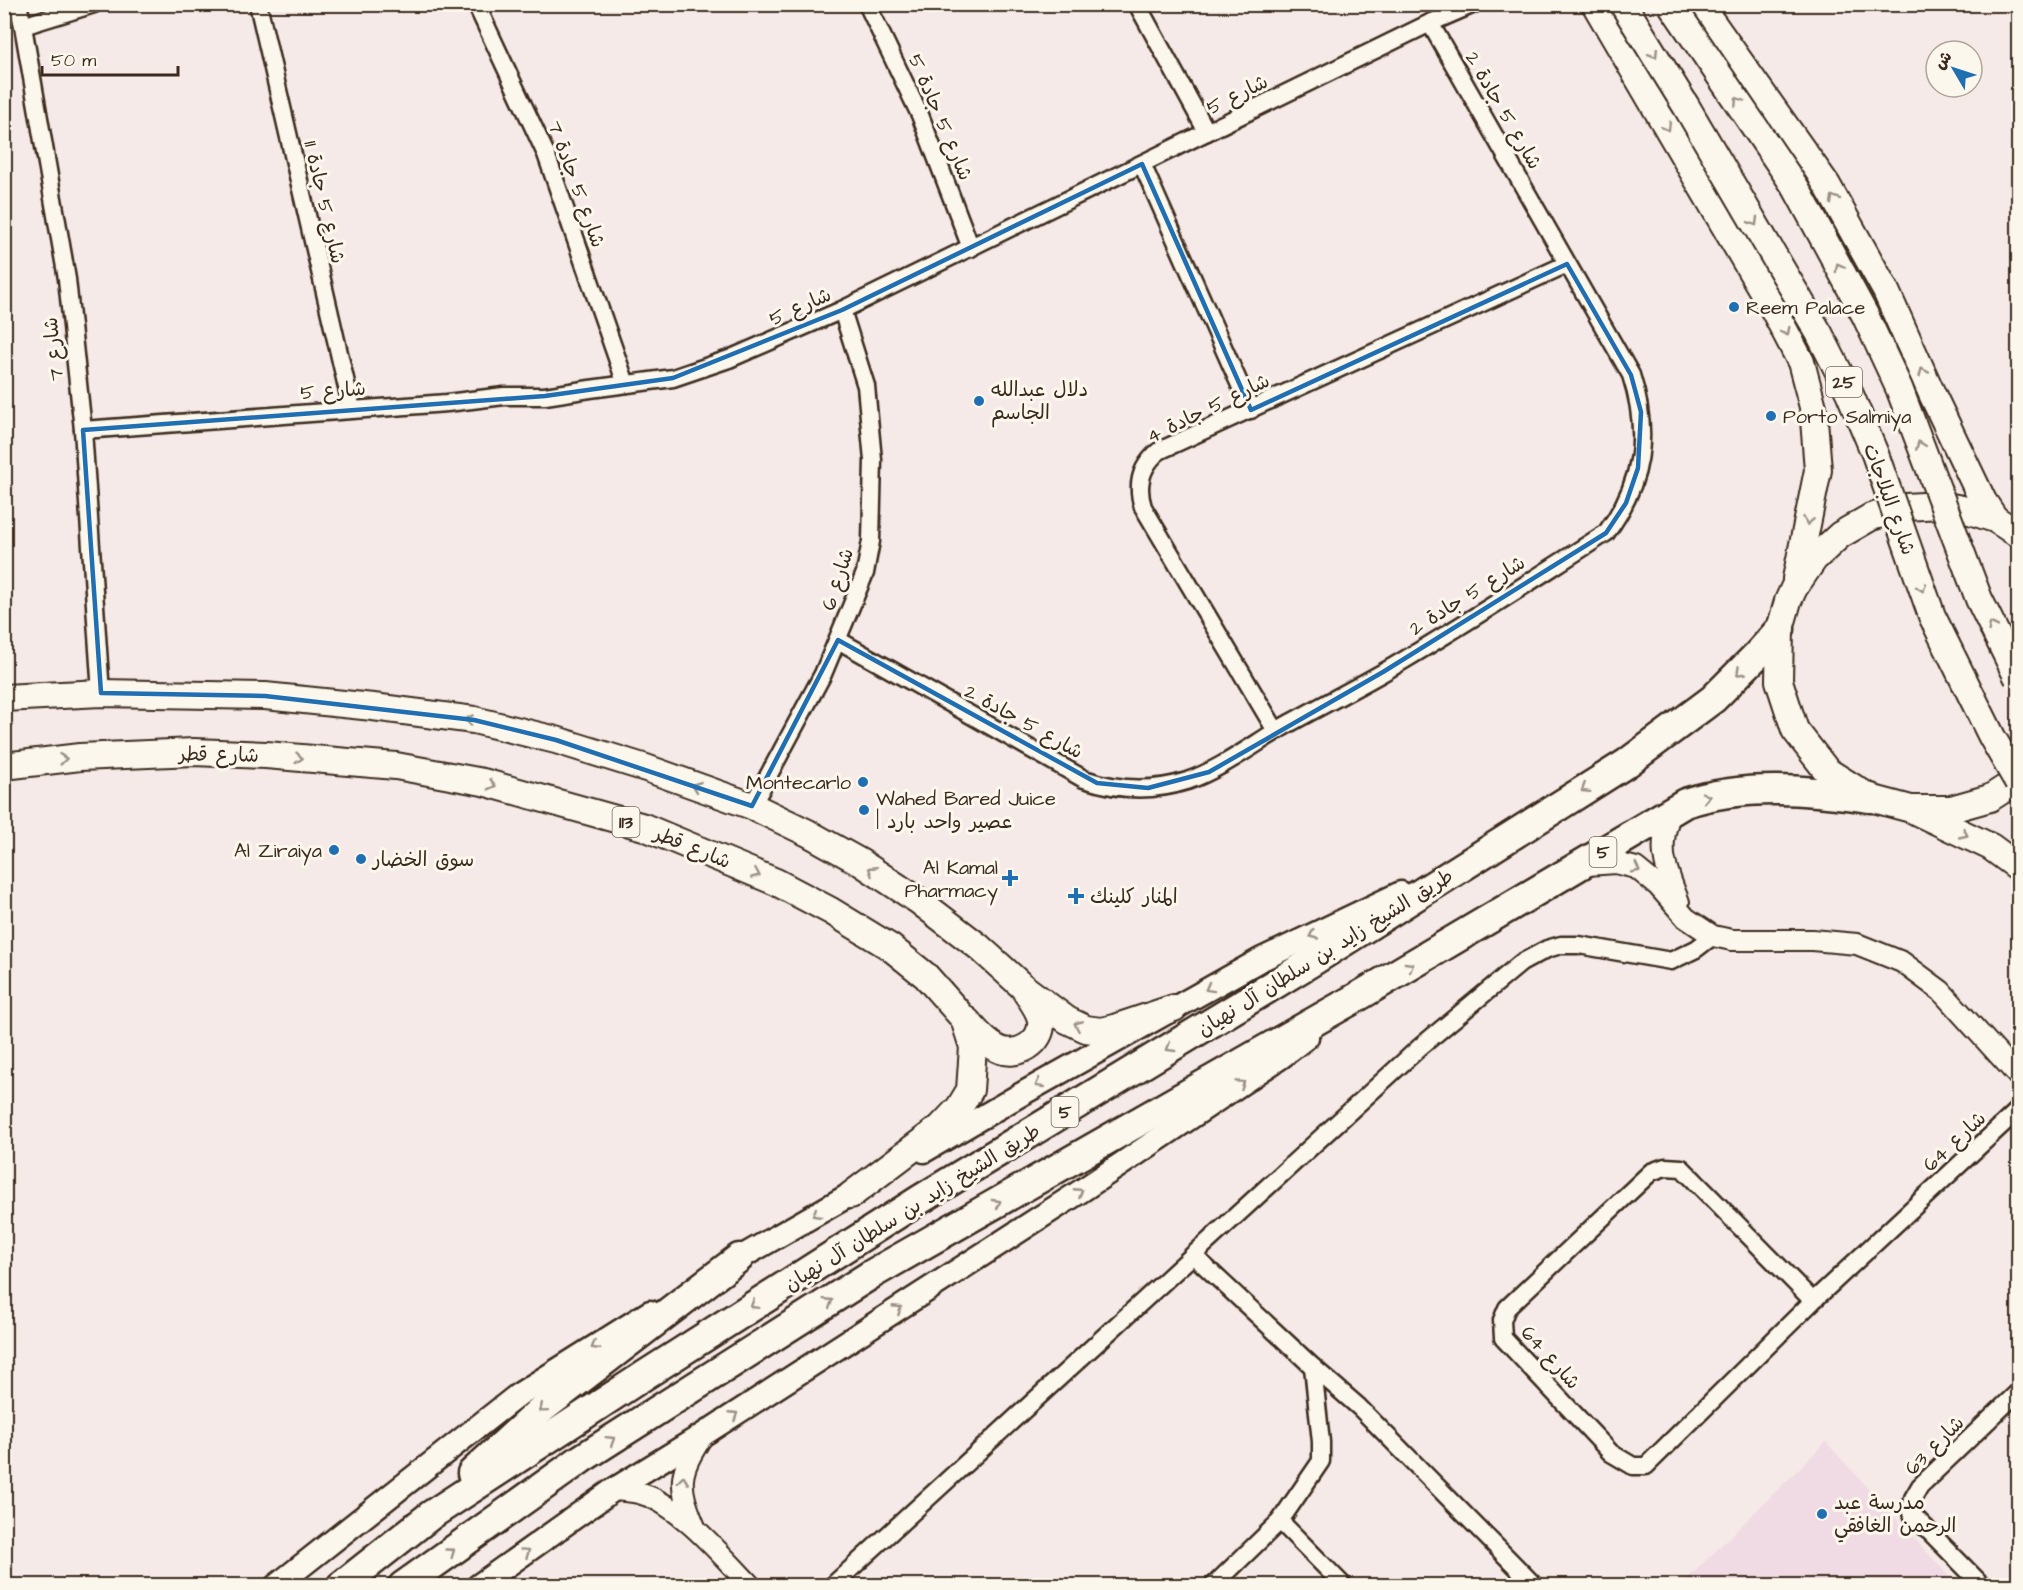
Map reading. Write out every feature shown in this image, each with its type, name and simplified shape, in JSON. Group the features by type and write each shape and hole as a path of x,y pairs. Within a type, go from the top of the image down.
{"highway":[{"name":"طريق الشيخ زايد بن سلطان آل نهيان","path":"340,1586 431,1515 645,1375 911,1205 1313,961 1627,763 1713,699 1780,629"},
{"name":"طريق الشيخ زايد بن سلطان آل نهيان","path":"403,1586 581,1459 872,1274 1359,996 1685,802 1749,790 1807,790 1870,798"},
{"path":"431,1515 491,1454 543,1408 739,1258"}],"main road":[{"path":"1595,4 1775,312 1801,362 1813,407 1818,470 1794,588"},
{"name":"شارع البلاجات","path":"1623,4 1686,106 1819,333 1875,454 1932,616 1992,738 2019,781"},
{"name":"25","path":"1671,4 1796,188 1865,315 1899,388 1979,599 2019,678"},
{"path":"1699,4 1827,186 1886,291 1983,501 1995,519"},
{"name":"5","path":"2019,534 1995,519 1941,505 1905,507 1871,517 1840,535 1814,559 1794,588 1780,629 1779,681 1795,730 1827,771 1870,798 1911,809 1951,809 1990,798 2019,781"},
{"path":"4,698 100,693 265,696 474,720 556,740 646,768 752,806 808,833 850,856 909,894 979,946 1023,987 1068,1020 1086,1029 1114,1028 1174,1008"},
{"name":"شارع قطر","path":"4,766 81,757 194,752 266,754 396,766 483,782 644,827 776,882 831,910 890,947 926,976 964,1019 973,1047 970,1090 959,1108 940,1127 850,1195"},
{"path":"1911,809 1991,847 2019,867"},
{"path":"276,1586 518,1395 739,1258 1020,1095 1260,960 1480,856"},
{"path":"964,1019 987,1043 1000,1051 1015,1052 1026,1048 1041,1032 1042,1023 1040,1014 1023,987"},
{"path":"478,1586 613,1490 704,1434 1081,1191 1272,1064 1359,996"}],"street":[{"name":"شارع 7","path":"18,4 67,279 83,430 100,693"},
{"path":"23,26 94,4"},
{"name":"شارع 5 جادة 11","path":"258,4 352,409"},
{"name":"شارع 5 جادة 7","path":"476,4 546,154 626,384"},
{"name":"شارع 5 جادة 5","path":"867,4 920,115 971,248"},
{"name":"شارع 5","path":"83,430 447,403 504,396 545,396 673,378 739,355 842,310 1430,23 1474,4"},
{"path":"1140,5 1207,132"},
{"name":"شارع 5 جادة 2","path":"838,640 1071,773 1110,786 1148,788 1186,781 1209,772 1276,731 1383,672 1606,533 1630,494 1641,451 1641,412 1632,375 1430,23"},
{"path":"1142,164 1251,410"},
{"name":"شارع 5 جادة 4","path":"1276,731 1143,507 1139,490 1146,464 1159,451 1567,264"},
{"name":"شارع 6","path":"752,806 823,674 865,573 871,541 873,460 866,386 842,310"},
{"path":"1672,810 1665,831 1664,864 1686,918"},
{"path":"1579,867 1605,862 1636,868 1658,886 1686,918 1713,936 1732,940 1812,940 1857,944 1902,962 1941,992 2019,1076"},
{"path":"832,1586 1420,1047 1521,963 1547,949 1561,945 1579,945 1671,961 1696,949 1713,936"},
{"name":"شارع 64","path":"1813,1301 1682,1168 1665,1167 1651,1172 1507,1308 1502,1320 1503,1338 1611,1453 1633,1466 1646,1466 1813,1301 2019,1110"},
{"path":"1193,1255 1359,1407 1535,1586"},
{"path":"1213,1586 1280,1521 1321,1461 1313,1366"},
{"name":"شارع 63","path":"1983,1586 1911,1513 1913,1498 1920,1486 2019,1392"},
{"path":"696,1529 682,1490 682,1477 688,1460 704,1434"},
{"path":"613,1490 644,1494 656,1499 696,1529 751,1586"},
{"path":"1280,1521 1344,1586"}],"highlighted area":[{"path":"1142,164 1251,410 1567,264 1631,375 1641,412 1638,468 1626,503 1606,533 1383,672 1209,772 1148,788 1097,783 838,640 752,806 556,740 474,720 265,696 101,693 83,430 545,396 673,378 842,310"}],"shaded area":[{"name":"مدرسة عبد الرحمن الغافقي","path":"1826,1442 1957,1585 1681,1585"}],"place":[{"name":"Reem Palace","path":"1734,307"},
{"name":"دلال عبدالله الجاسم","path":"979,401"},
{"name":"Porto Salmiya","path":"1771,416"},
{"name":"Montecarlo","path":"863,782"},
{"name":"Wahed Bared Juice | عصير واحد بارد","path":"864,810"},
{"name":"Al Ziraiya","path":"334,850"},
{"name":"سوق الخضار","path":"361,859"},
{"name":"Al Kamal Pharmacy","path":"1010,878"},
{"name":"المنار كلينك","path":"1076,896"},
{"name":"مدرسة عبد الرحمن الغافقي","path":"1822,1514"}]}
